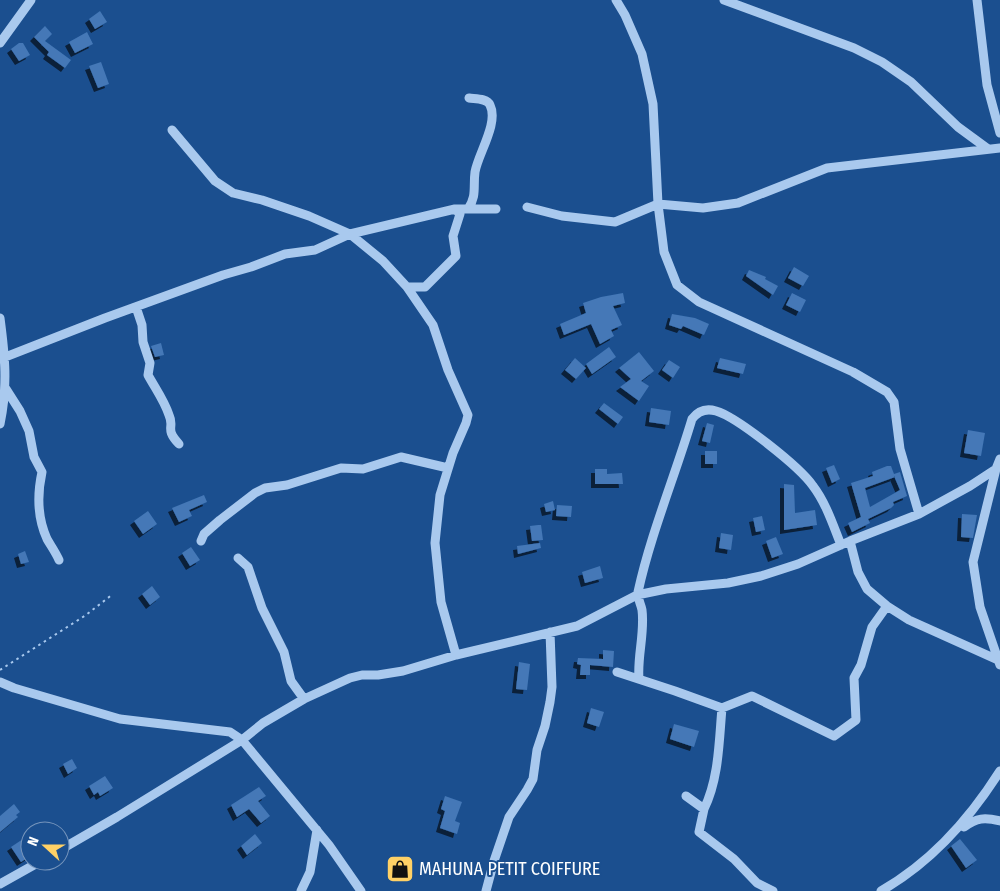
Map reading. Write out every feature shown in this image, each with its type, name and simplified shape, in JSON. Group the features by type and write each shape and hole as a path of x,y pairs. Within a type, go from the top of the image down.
{"street":[{"path":"0,43 31,0"},
{"path":"616,0 625,15 642,54 653,104 658,204 664,252 677,285 699,302 853,372 887,392 894,402 900,449 919,514"},
{"path":"724,0 854,48 882,62 911,82 958,127 988,148"},
{"path":"977,0 987,85 1000,133"},
{"path":"468,209 474,200 476,171 491,126 490,106 487,102 469,98"},
{"path":"172,130 215,181 233,193 262,200 309,216 350,234 383,261 407,287 433,325 448,370 468,415 453,453 440,495 435,543 441,602 456,655"},
{"path":"527,206 562,216 615,222 658,204 704,208 738,203 827,168 1000,148"},
{"path":"407,287 425,287 456,256 453,236 460,214 455,209"},
{"path":"2,358 136,307 285,254 315,250 350,234 455,209 496,209"},
{"path":"136,307 142,325 143,342 150,363 148,375 164,401 171,418 169,427 171,436 178,444"},
{"path":"0,318 6,389 0,424"},
{"path":"6,389 30,431 34,457 42,472 38,492 39,510 48,540 59,560"},
{"path":"639,680 638,667 642,610 638,595 653,538 692,419 696,414 702,410 715,411 733,418 789,461 813,485 828,513 841,545"},
{"path":"201,541 204,534 220,520 255,493 265,488 287,485 342,468 363,469 401,457 448,468"},
{"path":"999,662 980,607 973,562 1000,459"},
{"path":"70,844 242,740 263,723 304,699 350,678 403,671 456,655 577,626 638,595 666,589 728,583 762,576 798,564 919,514 998,469"},
{"path":"850,541 858,572 867,589 887,606 918,624 999,662"},
{"path":"238,558 248,567 262,608 284,652 291,681 304,699"},
{"path":"617,672 722,708 752,696 834,736 856,720 854,678 861,665 872,627 887,606"},
{"path":"486,891 509,817 528,790 533,779 536,750 545,726 552,687 550,632"},
{"path":"0,682 30,693 120,719 230,732 242,740 317,830 361,891"},
{"path":"722,708 714,779 699,832 734,858 757,882 773,891"},
{"path":"882,891 928,859 963,824 1000,771"},
{"path":"686,796 704,809"},
{"path":"949,838 975,819 989,818 1000,821"},
{"path":"301,891 310,872 317,830"},
{"path":"0,884 23,871"}],"path":[{"path":"0,670 86,615 113,594"}],"building":[{"path":"100,11 107,22 95,29 89,19"},
{"path":"45,26 52,34 45,41 71,60 65,68 47,55 49,52 34,37"},
{"path":"87,32 93,44 75,53 69,42"},
{"path":"19,43 23,43 30,55 19,61 11,49"},
{"path":"101,62 109,84 98,88 89,66"},
{"path":"794,267 809,276 803,286 788,278"},
{"path":"749,270 766,277 765,279 778,286 773,295 746,276"},
{"path":"623,293 625,303 613,306 622,325 611,330 614,336 600,344 591,324 564,335 560,324 586,313 583,303"},
{"path":"792,293 806,300 800,312 786,305"},
{"path":"672,314 695,318 709,324 704,335 683,326 681,329 669,325"},
{"path":"161,343 164,355 155,357 151,346"},
{"path":"609,347 616,357 592,374 586,364"},
{"path":"639,352 654,371 641,381 649,386 639,401 620,387 631,379 619,368"},
{"path":"575,358 586,368 576,379 565,370"},
{"path":"720,358 746,364 743,374 717,368"},
{"path":"669,360 680,367 673,378 662,370"},
{"path":"604,403 623,417 618,424 599,409"},
{"path":"651,408 671,411 669,425 649,422"},
{"path":"707,423 714,425 710,443 702,441"},
{"path":"968,430 985,433 981,456 964,453"},
{"path":"705,451 717,451 717,464 705,464"},
{"path":"834,465 840,479 832,483 826,468"},
{"path":"891,466 894,474 900,472 907,496 893,502 894,505 891,508 868,519 870,523 852,532 848,523 861,517 851,483 873,476 872,472","holes":["895,477 900,490 870,507 865,488"]},
{"path":"595,469 607,469 607,474 622,473 623,484 595,484"},
{"path":"784,484 794,485 795,513 815,510 817,525 784,530"},
{"path":"204,495 207,502 189,510 192,516 179,522 172,508"},
{"path":"553,501 555,510 546,512 544,504"},
{"path":"557,505 572,506 571,517 556,516"},
{"path":"148,511 157,524 143,534 134,521"},
{"path":"962,514 977,515 973,538 961,537"},
{"path":"762,516 765,530 756,532 753,518"},
{"path":"541,525 543,540 532,541 530,526"},
{"path":"721,533 733,535 731,550 719,548"},
{"path":"776,537 783,554 772,558 766,541"},
{"path":"540,543 541,548 518,554 517,546"},
{"path":"191,547 200,560 190,566 182,553"},
{"path":"25,551 29,562 21,564 18,554"},
{"path":"600,566 603,578 585,583 582,572"},
{"path":"152,586 160,597 150,605 142,594"},
{"path":"603,650 614,651 613,667 590,665 590,675 580,675 581,665 577,664 578,658 603,659"},
{"path":"519,662 530,664 527,690 516,689"},
{"path":"591,708 604,712 599,727 587,723"},
{"path":"674,724 699,731 694,747 670,739"},
{"path":"72,759 77,768 68,774 63,764"},
{"path":"105,776 113,788 100,796 98,792 94,795 89,786"},
{"path":"259,787 266,796 258,801 270,816 261,823 249,809 237,817 231,805"},
{"path":"445,796 462,802 455,821 460,823 457,834 440,828 445,811 441,809"},
{"path":"14,804 20,812 16,815 18,817 0,832 0,816"},
{"path":"255,834 262,843 247,855 241,846"},
{"path":"960,839 977,860 966,868 951,846"},
{"path":"20,841 20,860 11,847"}],"place":[{"name":"MAHUNA PETIT COIFFURE","path":"400,869"}]}
